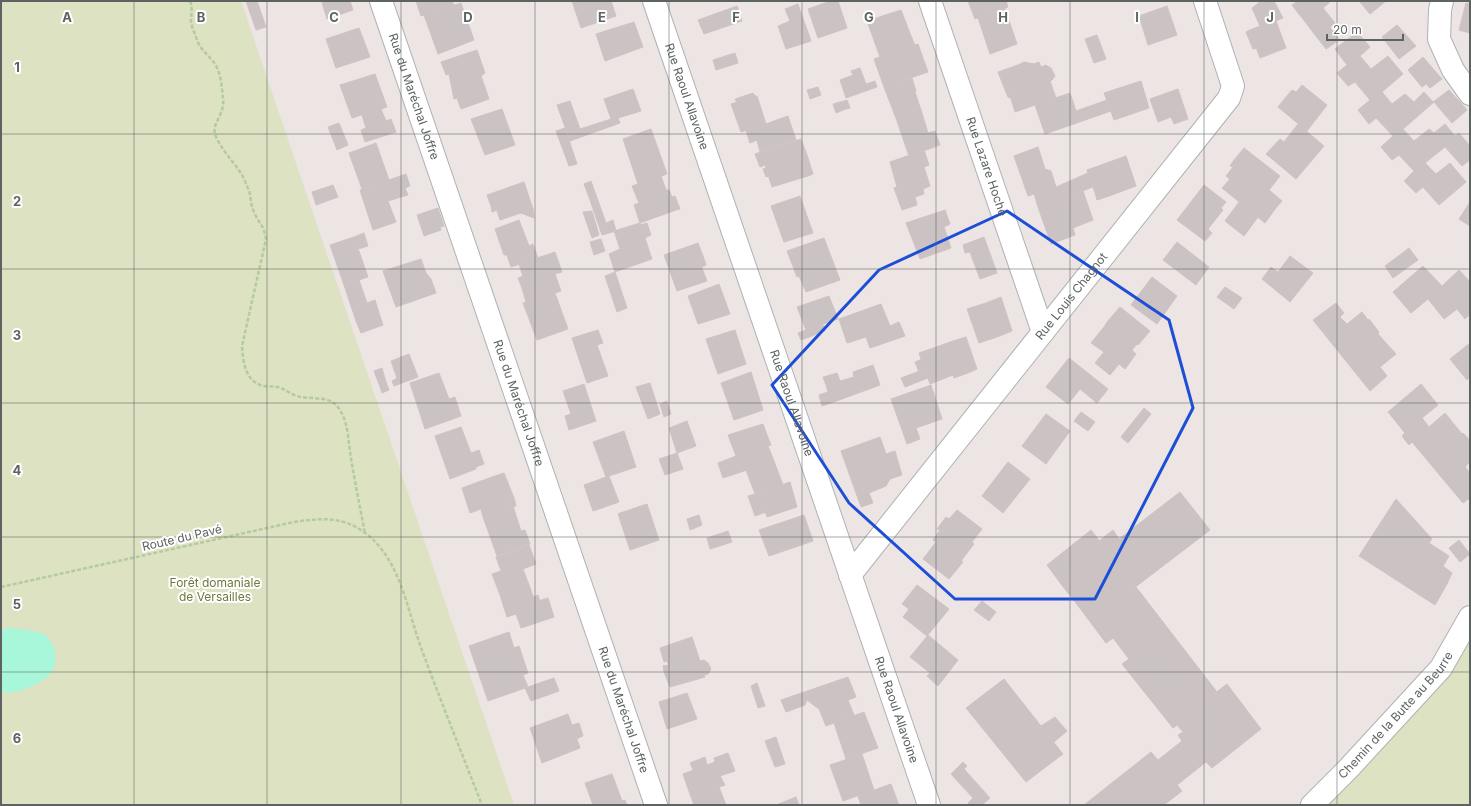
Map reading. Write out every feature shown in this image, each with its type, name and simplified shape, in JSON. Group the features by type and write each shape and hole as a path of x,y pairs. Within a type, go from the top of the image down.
{"street":[{"name":"Rue du Maréchal Joffre","path":"381,1 656,805"},
{"name":"Rue Raoul Allavoine","path":"654,1 929,805"},
{"name":"Rue Lazare Hoche","path":"930,1 1042,332"},
{"name":"Rue Louis Chagnot","path":"850,575 1229,98 1233,86 1205,1"},
{"path":"1442,1 1440,10 1439,39 1453,70 1470,94"},
{"name":"Chemin de la Butte au Beurre","path":"1312,805 1348,769 1441,668 1470,617"}],"path":[{"path":"190,1 191,23 197,41 204,52 215,63 219,71 223,110 220,118 215,124 215,133 220,143 242,175 250,195 251,205 254,213 264,228 266,239 242,346 243,362 248,374 254,381 262,386 277,387 283,389 289,394 299,397 327,400 337,405 342,414 346,425 350,457 365,533 387,558 407,600 422,652 482,805"},
{"name":"Route du Pavé","path":"1,588 294,522 318,519 338,520 365,533"}],"highlighted area":[{"path":"1007,211 1169,320 1193,408 1095,599 955,599 849,503 772,385 879,270"}],"green space":[{"name":"Forêt domaniale de Versailles","path":"1,1 241,1 514,805 1,805"},
{"path":"1470,637 1470,805 1325,805"}],"shaded area":[{"path":"9,628 45,634 54,647 55,662 46,678 35,685 21,690 5,693 1,692 1,630"}],"building":[{"path":"246,1 257,1 266,27 256,30"},
{"path":"322,1 339,1 323,6"},
{"path":"339,1 350,1 353,10 327,19 323,6"},
{"path":"416,1 452,1 454,5 421,16"},
{"path":"572,1 611,1 616,16 581,28"},
{"path":"831,1 838,1 847,28 818,38 808,9"},
{"path":"968,1 1006,1 1008,7 975,19"},
{"path":"1261,1 1274,1 1283,18 1276,21 1286,48 1260,58 1250,30 1260,26 1252,8"},
{"path":"1298,1 1331,1 1323,8 1335,23 1330,27 1339,40 1326,49 1292,5"},
{"path":"1359,1 1386,1 1370,14"},
{"path":"461,3 474,40 438,54 424,15"},
{"path":"1466,3 1470,4 1470,33 1459,30"},
{"path":"798,4 811,41 786,49 778,26 790,21 785,9"},
{"path":"737,6 742,21 704,34 698,20"},
{"path":"1167,6 1177,35 1148,45 1139,16"},
{"path":"1005,9 1017,44 990,54 978,18"},
{"path":"901,10 915,46 880,57 867,21"},
{"path":"634,22 643,47 605,61 596,34"},
{"path":"1397,25 1416,46 1399,59 1382,37"},
{"path":"359,28 370,57 336,68 326,39"},
{"path":"1250,30 1257,48 1253,49 1246,32"},
{"path":"1357,32 1370,47 1360,56 1371,69 1388,56 1403,74 1382,92 1392,104 1405,94 1414,102 1424,92 1433,102 1449,90 1467,110 1452,123 1434,102 1403,129 1414,141 1429,129 1434,133 1445,124 1455,136 1459,133 1470,146 1470,160 1462,166 1445,147 1425,163 1436,174 1450,163 1466,182 1439,205 1423,187 1416,193 1404,181 1414,171 1399,155 1392,160 1381,147 1393,136 1376,118 1369,124 1358,110 1370,100 1355,82 1348,86 1337,73 1347,65 1335,49"},
{"path":"1097,35 1106,59 1094,63 1085,39"},
{"path":"918,44 928,72 884,87 874,59"},
{"path":"477,50 485,73 481,76 489,99 461,109 457,98 454,99 449,74 446,75 441,62"},
{"path":"735,53 738,63 716,70 713,60"},
{"path":"1423,57 1442,79 1430,88 1426,84 1422,87 1408,70"},
{"path":"1024,62 1034,64 1020,69 1018,65"},
{"path":"1039,62 1041,67 1046,65 1051,68 1055,76 1052,80 1046,83 1052,99 1015,112 1008,89 1005,90 998,72 1018,65 1020,69"},
{"path":"860,68 866,84 875,81 877,87 846,98 840,80 853,75 851,71"},
{"path":"375,74 387,107 352,118 340,85"},
{"path":"912,78 922,113 897,121 884,87"},
{"path":"1050,81 1056,98 1052,99 1046,83"},
{"path":"1141,81 1149,108 1114,120 1104,93"},
{"path":"1302,85 1327,105 1307,131 1278,107 1286,97 1290,100"},
{"path":"818,87 821,95 810,99 807,90"},
{"path":"633,89 641,111 618,118 620,123 570,141 557,105 570,101 580,129 611,119 604,99"},
{"path":"1008,89 1010,98 1005,90"},
{"path":"1178,89 1188,119 1174,124 1171,117 1158,122 1150,99"},
{"path":"1292,90 1296,92 1290,100 1286,97"},
{"path":"753,93 757,96 766,124 741,132 731,104 737,102 735,99"},
{"path":"1070,93 1076,111 1107,100 1111,111 1045,134 1035,105"},
{"path":"847,100 850,108 846,109 844,101"},
{"path":"844,101 846,109 836,113 833,104"},
{"path":"381,109 386,121 391,119 396,132 365,142 361,130 366,128 362,115"},
{"path":"502,109 515,145 485,155 471,119"},
{"path":"922,113 928,133 935,131 940,145 909,156 897,121"},
{"path":"788,116 796,140 760,152 757,140 750,143 746,131"},
{"path":"339,123 348,145 337,150 328,127"},
{"path":"1298,124 1324,146 1296,179 1266,154 1280,139 1284,142"},
{"path":"565,128 577,164 569,166 556,131"},
{"path":"651,129 667,174 638,184 623,139"},
{"path":"801,139 807,155 802,157 808,176 772,187 765,165 760,167 755,154"},
{"path":"376,143 389,180 362,189 349,153"},
{"path":"1038,147 1045,169 1051,171 1056,187 1088,173 1093,187 1038,207 1034,194 1028,196 1014,156"},
{"path":"1244,148 1280,176 1269,190 1271,199 1275,203 1276,208 1265,223 1222,188 1230,179 1226,176 1237,162 1234,160"},
{"path":"924,150 929,165 924,167 930,186 923,189 924,194 915,197 917,205 902,210 894,188 897,187 890,162"},
{"path":"807,155 813,174 808,176 802,157"},
{"path":"1126,156 1136,186 1109,196 1106,189 1095,193 1087,170"},
{"path":"1234,160 1237,162 1233,167 1230,166"},
{"path":"766,168 769,176 766,177 763,169"},
{"path":"406,174 410,186 405,188 408,195 388,201 396,222 373,230 360,190"},
{"path":"661,176 669,198 672,197 676,210 640,223 634,205 639,203 632,186"},
{"path":"591,181 597,198 590,200 584,184"},
{"path":"524,182 533,209 500,220 495,205 491,206 487,195"},
{"path":"333,185 338,197 316,205 312,192"},
{"path":"1204,185 1226,202 1221,208 1223,210 1208,229 1212,233 1205,241 1177,220"},
{"path":"1106,189 1109,196 1097,200 1095,193"},
{"path":"666,190 669,190 672,197 669,198"},
{"path":"1269,190 1282,201 1276,208 1275,203 1271,199"},
{"path":"1083,191 1093,220 1073,228 1075,235 1051,244 1038,207"},
{"path":"675,196 680,209 676,210 672,197"},
{"path":"800,196 813,233 784,242 771,206"},
{"path":"597,198 606,223 613,220 616,231 602,235 590,200"},
{"path":"1239,202 1258,217 1244,236 1225,221"},
{"path":"1470,202 1470,226 1459,219"},
{"path":"495,205 497,210 492,212 491,206"},
{"path":"438,208 444,226 440,227 441,230 424,236 417,215"},
{"path":"533,209 534,218 521,213"},
{"path":"945,210 950,224 944,227 951,248 920,259 906,223"},
{"path":"592,211 599,235 592,238 583,212"},
{"path":"519,220 529,246 533,244 538,258 511,267 507,255 504,255 495,229"},
{"path":"640,223 640,225 647,223 651,235 645,238 652,259 615,272 609,254 620,249 614,231"},
{"path":"364,233 368,246 358,249 354,237"},
{"path":"354,237 368,277 344,285 330,245"},
{"path":"984,237 997,273 980,279 970,252 965,253 963,245"},
{"path":"824,238 840,280 806,292 799,276 797,277 787,251"},
{"path":"601,239 605,251 594,255 590,242"},
{"path":"1177,242 1209,267 1196,285 1163,260"},
{"path":"698,243 703,256 698,258 707,281 677,291 664,255"},
{"path":"1409,248 1418,260 1393,278 1385,266"},
{"path":"555,252 562,272 555,274 561,291 526,302 522,288 526,286 519,264"},
{"path":"703,256 706,265 702,267 698,258"},
{"path":"1290,256 1313,273 1290,302 1262,279 1271,267 1278,272"},
{"path":"421,259 436,293 396,307 383,271"},
{"path":"1423,266 1442,286 1459,270 1470,282 1470,314 1465,319 1457,309 1444,319 1428,299 1411,313 1393,292"},
{"path":"615,272 627,308 617,312 605,276"},
{"path":"523,276 526,286 522,288 518,278"},
{"path":"1152,277 1177,296 1157,324 1131,305"},
{"path":"359,280 367,303 375,300 379,313 356,321 344,285"},
{"path":"719,284 730,314 698,324 688,296"},
{"path":"1225,287 1242,298 1234,309 1217,297"},
{"path":"555,293 568,329 537,340 523,303"},
{"path":"829,296 838,319 806,330 797,307"},
{"path":"1001,297 1012,331 997,337 986,303"},
{"path":"986,303 997,337 979,343 967,309"},
{"path":"1336,303 1344,313 1340,317 1347,324 1362,312 1379,332 1378,334 1396,354 1380,367 1387,376 1370,391 1313,320"},
{"path":"881,304 890,326 899,322 905,336 870,348 866,337 847,343 839,319"},
{"path":"1120,307 1150,331 1132,350 1136,354 1125,369 1119,364 1110,375 1095,363 1104,352 1091,343 1104,327 1108,330 1111,324 1107,322"},
{"path":"379,313 383,325 361,333 356,321"},
{"path":"1107,322 1111,324 1108,330 1104,327"},
{"path":"823,325 825,331 809,337 806,330"},
{"path":"598,330 603,343 597,345 608,376 587,383 572,338"},
{"path":"735,330 746,364 718,374 706,339"},
{"path":"806,330 809,337 801,340 798,333"},
{"path":"966,337 977,369 968,373 956,340"},
{"path":"956,340 968,373 954,378 953,375 930,384 919,353"},
{"path":"1470,343 1470,377 1467,380 1450,359"},
{"path":"409,354 418,377 394,386 392,381 397,378 391,361"},
{"path":"1069,358 1108,389 1097,403 1080,389 1068,404 1046,387"},
{"path":"922,359 925,369 919,372 915,362"},
{"path":"873,365 880,385 831,403 826,385 829,384 827,376 837,373 840,381 854,377 853,372"},
{"path":"382,368 386,382 379,384 374,371"},
{"path":"925,369 928,378 905,387 901,378"},
{"path":"751,372 763,410 734,420 721,383"},
{"path":"439,373 449,399 455,397 461,416 425,429 410,383"},
{"path":"827,376 829,384 826,385 823,377"},
{"path":"386,382 389,390 382,393 379,384"},
{"path":"650,383 660,414 648,419 636,387"},
{"path":"584,384 596,421 569,430 565,416 571,414 563,391"},
{"path":"1421,384 1438,405 1422,418 1429,427 1445,413 1462,434 1463,433 1470,440 1470,462 1465,467 1470,473 1470,498 1463,503 1412,442 1409,445 1402,436 1405,433 1388,412"},
{"path":"931,385 942,419 916,428 920,439 907,444 891,399"},
{"path":"828,392 831,403 822,406 819,395"},
{"path":"667,401 671,414 664,417 660,404"},
{"path":"1144,408 1151,414 1128,443 1121,437"},
{"path":"1081,412 1095,422 1088,431 1074,421"},
{"path":"1046,414 1070,431 1046,464 1022,446"},
{"path":"687,421 696,446 677,453 669,428"},
{"path":"763,424 767,435 764,436 774,461 723,478 718,463 736,456 728,435"},
{"path":"461,427 471,453 479,450 484,464 476,467 476,469 450,479 435,436"},
{"path":"624,431 636,467 606,477 593,442"},
{"path":"767,435 771,445 768,446 764,436"},
{"path":"880,437 886,454 895,451 902,475 890,479 886,486 869,493 873,503 861,507 841,451"},
{"path":"677,453 683,469 665,475 659,459"},
{"path":"774,461 783,485 755,494 746,470"},
{"path":"1008,462 1030,479 1003,513 982,496"},
{"path":"504,473 514,498 501,503 492,477"},
{"path":"609,476 619,502 593,511 584,485"},
{"path":"492,477 501,503 514,498 516,506 483,517 481,509 470,513 462,488"},
{"path":"790,482 797,507 767,517 759,493"},
{"path":"1180,492 1210,530 1125,595 1206,700 1227,684 1261,729 1212,768 1206,762 1177,785 1182,791 1164,805 1084,805 1151,752 1158,760 1182,741 1178,735 1183,732 1177,725 1173,728 1122,664 1129,659 1113,638 1106,643 1079,607 1103,589 1086,565 1061,584 1047,565 1091,530 1106,549"},
{"path":"759,493 766,512 755,516 748,496"},
{"path":"1396,499 1432,539 1429,543 1449,556 1443,566 1452,573 1435,605 1359,556"},
{"path":"647,504 659,540 630,550 620,513"},
{"path":"513,506 521,531 525,530 530,544 497,556 483,517"},
{"path":"957,510 982,529 972,542 974,544 961,561 963,562 949,579 923,559 936,542 933,540 940,530 937,529 946,517 949,519"},
{"path":"620,513 627,535 625,535 618,514"},
{"path":"699,515 702,525 690,530 687,519"},
{"path":"804,515 813,541 769,556 759,530"},
{"path":"1113,530 1119,539 1106,549 1099,541"},
{"path":"728,531 732,542 710,549 707,538"},
{"path":"1459,540 1470,554 1460,562 1449,548"},
{"path":"529,545 536,564 523,569 529,585 500,595 492,574 501,571 496,557"},
{"path":"1086,565 1103,589 1079,607 1061,584"},
{"path":"529,585 535,602 548,598 554,617 521,628 516,614 507,617 500,595"},
{"path":"917,585 949,609 927,636 903,617 909,609 902,604"},
{"path":"1136,587 1217,692 1206,700 1125,595"},
{"path":"538,595 540,601 535,602 533,597"},
{"path":"982,601 996,612 989,621 974,610"},
{"path":"509,632 514,648 519,646 528,673 523,675 528,687 488,701 469,646"},
{"path":"928,635 958,660 938,686 927,676 930,673 910,657"},
{"path":"692,637 700,661 704,660 708,663 711,669 708,674 704,675 705,677 670,687 664,672 670,670 663,647"},
{"path":"663,647 668,661 664,662 660,648"},
{"path":"668,665 670,670 664,672 663,666"},
{"path":"848,677 856,697 848,700 854,715 826,726 819,709 807,700 805,705 786,712 781,700"},
{"path":"554,678 559,691 531,701 525,688"},
{"path":"1004,679 1063,754 1026,782 966,708"},
{"path":"757,683 765,706 758,708 751,686"},
{"path":"687,693 697,719 667,729 659,702"},
{"path":"864,712 878,748 846,759 834,723"},
{"path":"568,714 580,748 542,763 530,728"},
{"path":"1055,717 1067,731 1054,742 1041,726"},
{"path":"579,723 583,736 576,739 572,725"},
{"path":"776,737 785,764 775,767 765,741"},
{"path":"728,753 735,771 720,776 725,785 691,797 683,774 715,762 714,758"},
{"path":"862,754 874,790 843,801 830,765"},
{"path":"705,757 707,765 693,770 690,763"},
{"path":"963,762 967,766 964,769 990,798 982,805 970,805 968,803 973,798 951,774"},
{"path":"612,774 622,801 625,800 627,805 593,805 585,783"},
{"path":"891,784 899,805 861,805 858,796"},
{"path":"719,787 726,805 694,805 691,797"},
{"path":"796,797 799,805 776,805"}]}
